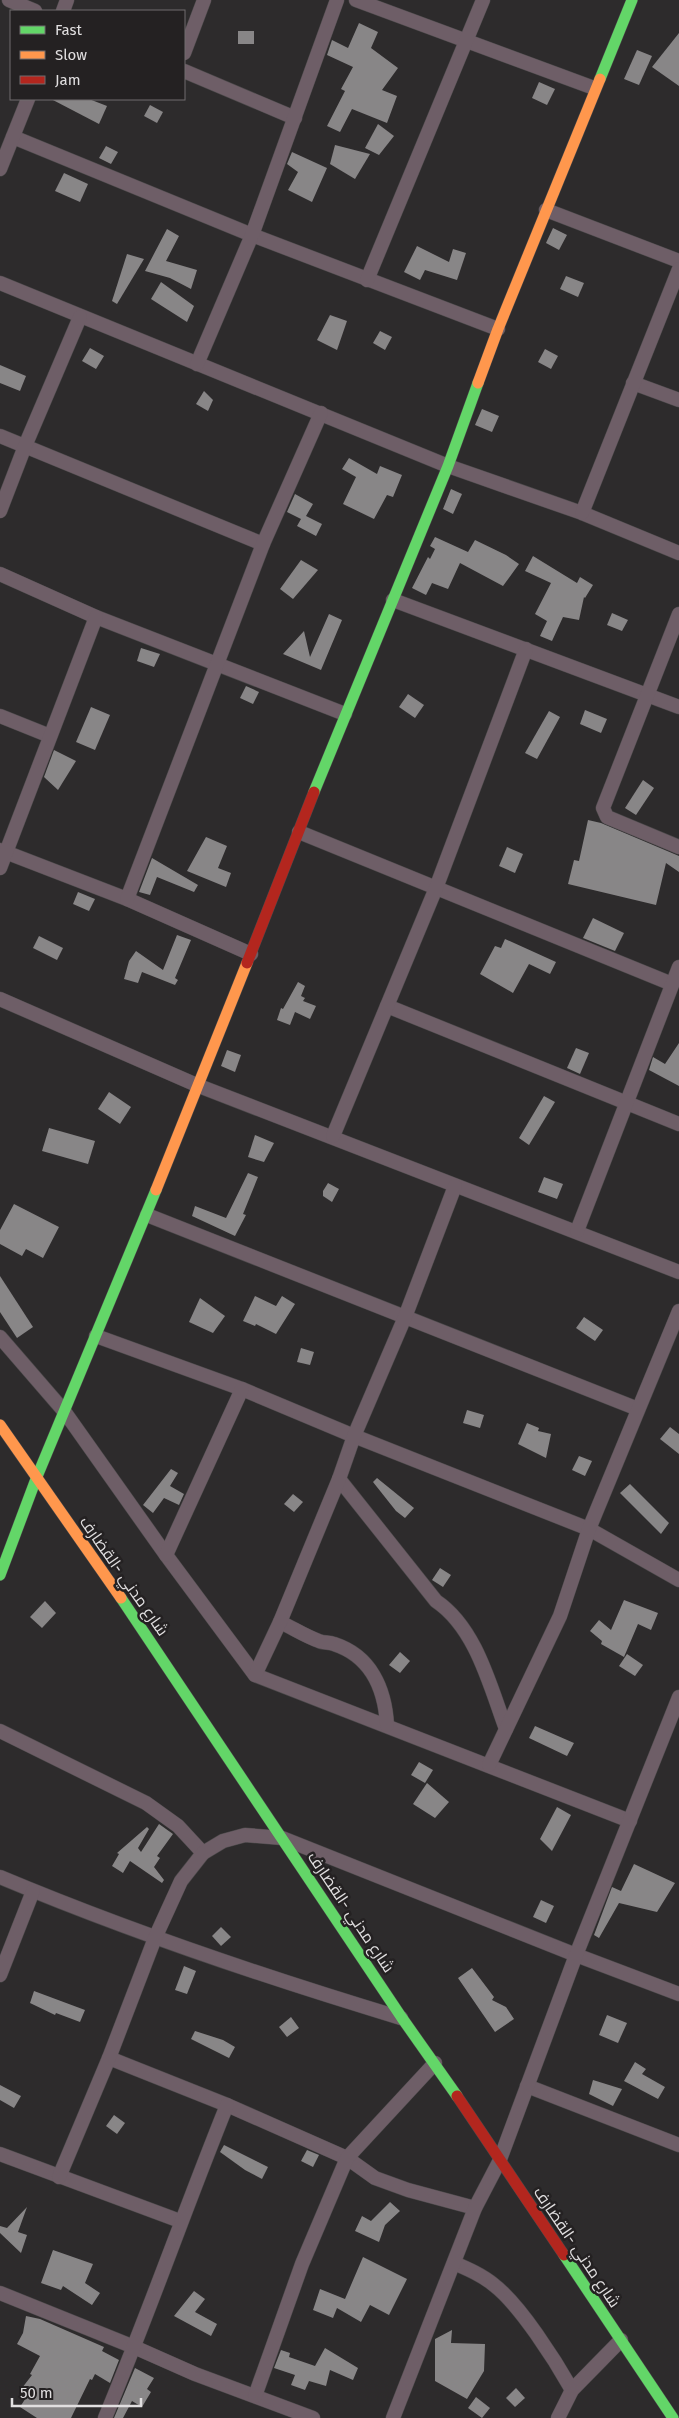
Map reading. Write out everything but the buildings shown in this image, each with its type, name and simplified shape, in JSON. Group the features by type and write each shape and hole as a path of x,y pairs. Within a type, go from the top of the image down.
{"main road":[{"path":"0,1573 36,1479 199,1086 345,714 448,466 498,329 594,88 632,0"},
{"name":"شارع مدني -القضارف","path":"0,1425 126,1605 402,2018 435,2064 499,2162 673,2418"}],"street":[{"path":"9,0 33,10"},
{"path":"185,51 204,0"},
{"path":"197,364 252,235 337,0"},
{"path":"356,0 594,88"},
{"path":"367,280 483,0"},
{"path":"185,71 295,118"},
{"path":"0,169 28,100"},
{"path":"12,137 252,235 498,329"},
{"path":"546,210 679,261"},
{"path":"582,513 679,269"},
{"path":"0,283 448,466 582,513 679,553"},
{"path":"0,511 25,446 80,317"},
{"path":"633,383 679,400"},
{"path":"127,899 216,663 264,544 321,413"},
{"path":"0,436 264,544"},
{"path":"0,574 96,617 345,714"},
{"path":"393,600 679,707"},
{"path":"679,614 646,694 603,808 608,817 679,847"},
{"path":"0,868 3,851 96,617"},
{"path":"333,1136 436,888 526,649"},
{"path":"0,716 50,736"},
{"path":"299,832 672,984"},
{"path":"3,851 127,899 250,954"},
{"path":"577,1231 679,967"},
{"path":"0,999 199,1086 333,1136 455,1186 577,1231 679,1272"},
{"path":"387,1006 679,1124"},
{"path":"255,1675 280,1622 339,1479 354,1436 405,1317 455,1186"},
{"path":"147,1214 638,1409"},
{"path":"489,1765 560,1616 589,1529 679,1311"},
{"path":"96,1336 242,1389 354,1436 589,1529 679,1580"},
{"path":"0,1337 64,1411 166,1555 255,1675 630,1821"},
{"path":"166,1555 242,1389"},
{"path":"339,1479 436,1601 448,1609 458,1621 473,1646 506,1729"},
{"path":"280,1622 321,1642 333,1644 350,1651 368,1666 379,1683 386,1704 386,1725"},
{"path":"393,2418 475,2208 499,2162 576,1955 678,1704"},
{"path":"0,1731 146,1803 178,1826 203,1853"},
{"path":"59,2177 109,2058 155,1938 181,1881 203,1853 223,1841 245,1835 282,1838 679,1994"},
{"path":"0,1877 155,1938 265,1977 402,2018"},
{"path":"0,1976 33,1891"},
{"path":"109,2058 227,2105 346,2158 375,2178 408,2190 475,2208"},
{"path":"255,2396 302,2264 346,2158 435,2064"},
{"path":"527,2086 679,2145"},
{"path":"105,2418 134,2347 180,2221 227,2105"},
{"path":"0,2154 180,2221"},
{"path":"454,2263 480,2275 496,2286 556,2362 572,2390"},
{"path":"0,2293 134,2347 195,2374 313,2418"},
{"path":"558,2418 572,2390 621,2340"},
{"path":"673,2418 679,2408"}],"traffic: fast":[{"path":"600,79 632,0"},
{"path":"314,792 448,466 478,383"},
{"path":"0,1575 36,1479 156,1190"},
{"path":"121,1598 402,2018 457,2096"},
{"path":"564,2255 673,2418"}],"traffic: slow":[{"path":"478,383 498,329 600,79"},
{"path":"156,1190 247,963"},
{"path":"0,1425 121,1598"}],"traffic: jam":[{"path":"247,963 314,792"},
{"path":"457,2096 564,2255"}]}
